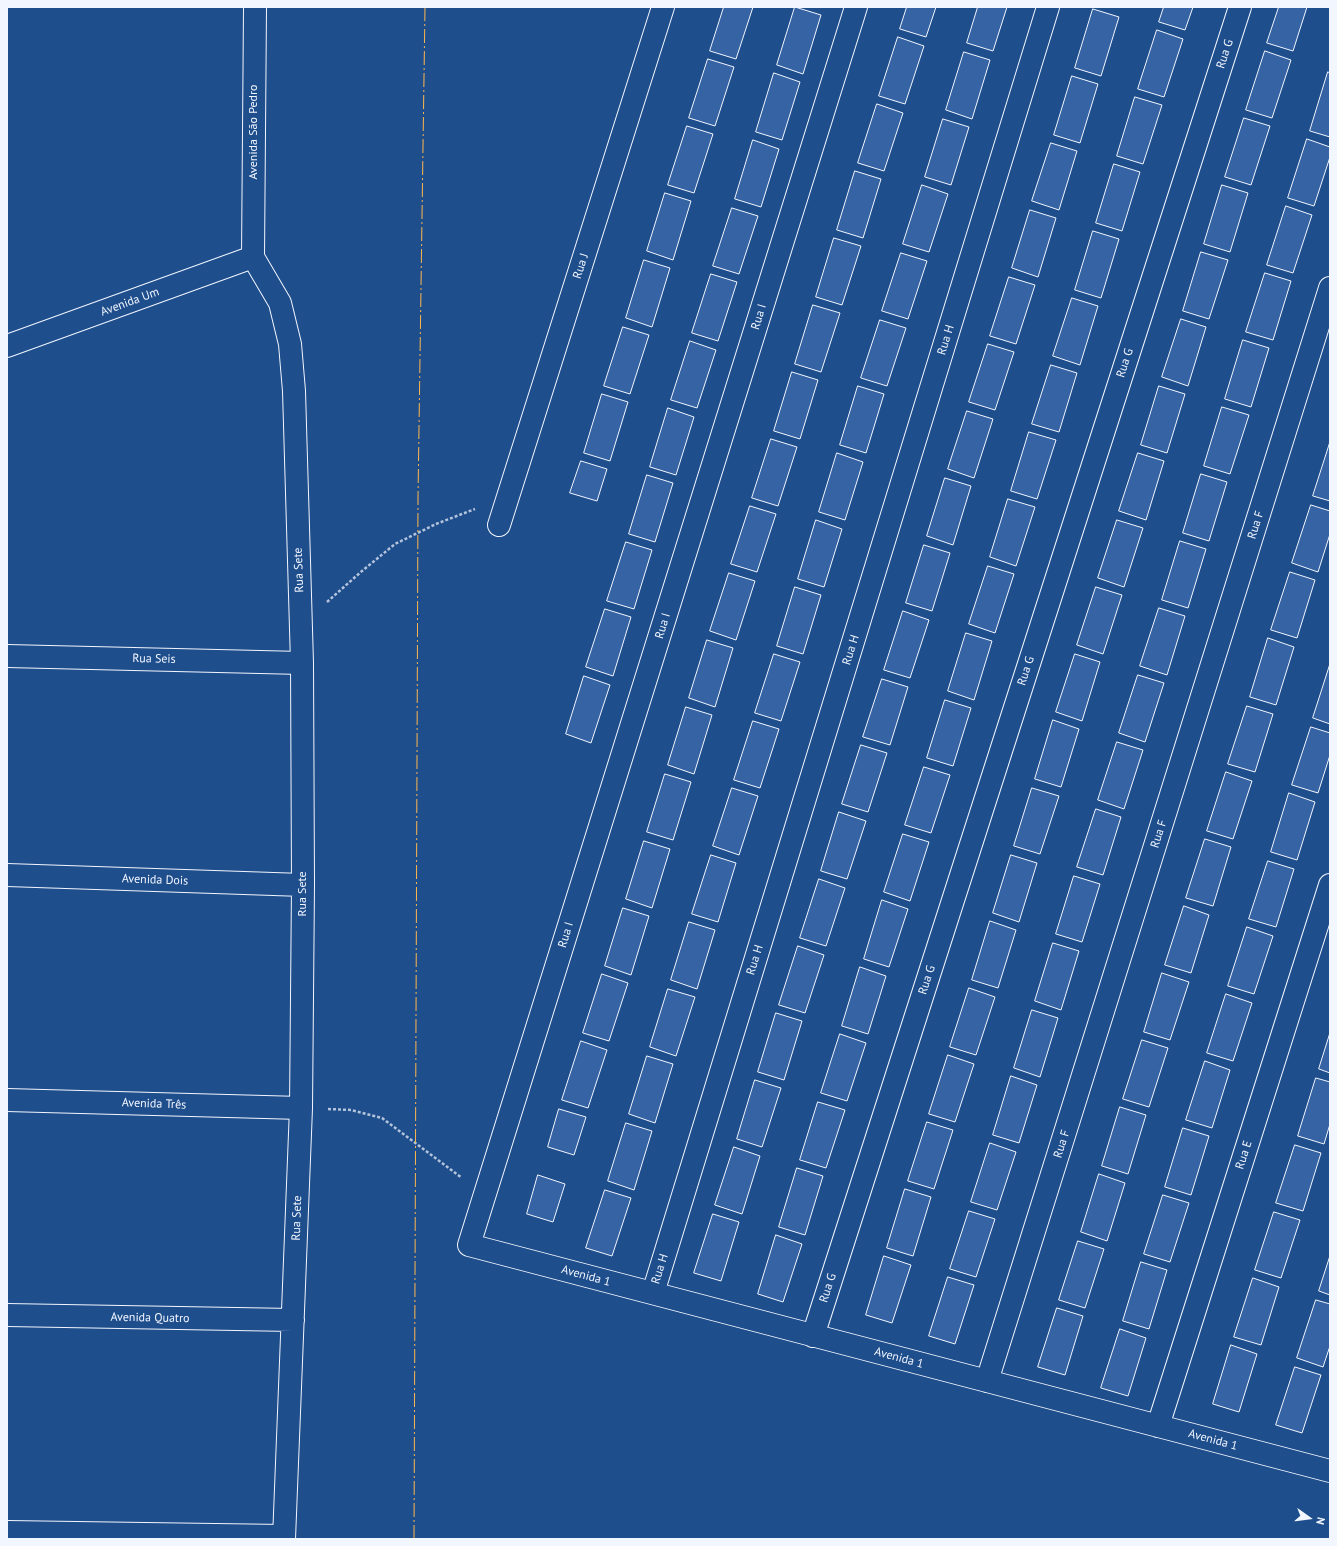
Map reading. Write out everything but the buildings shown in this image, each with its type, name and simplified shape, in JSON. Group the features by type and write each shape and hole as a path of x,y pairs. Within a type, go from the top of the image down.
{"street":[{"name":"Avenida São Pedro","path":"254,257 255,7"},
{"name":"Rua J","path":"499,525 663,7"},
{"name":"Rua I","path":"469,1245 856,7"},
{"name":"Rua H","path":"653,1293 1048,7"},
{"name":"Rua G","path":"813,1336 1240,7"},
{"name":"Avenida Um","path":"7,346 254,257"},
{"name":"Rua Sete","path":"254,257 280,303 290,344 294,391 302,663 302,1108 284,1538"},
{"name":"Rua F","path":"987,1381 1330,288"},
{"name":"Rua Seis","path":"7,656 302,663"},
{"name":"Avenida Dois","path":"7,875 303,885"},
{"name":"Rua E","path":"1158,1426 1330,885"},
{"name":"Avenida Três","path":"7,1100 302,1108"},
{"name":"Avenida 1","path":"469,1245 1330,1471"},
{"name":"Avenida Quatro","path":"7,1315 293,1320"},
{"path":"7,1532 284,1538"}],"path":[{"path":"301,626 362,571 396,544 436,524 508,498"},
{"path":"302,1108 351,1110 382,1118 485,1195"}],"power":[{"path":"414,1539 418,498 425,7"}]}
